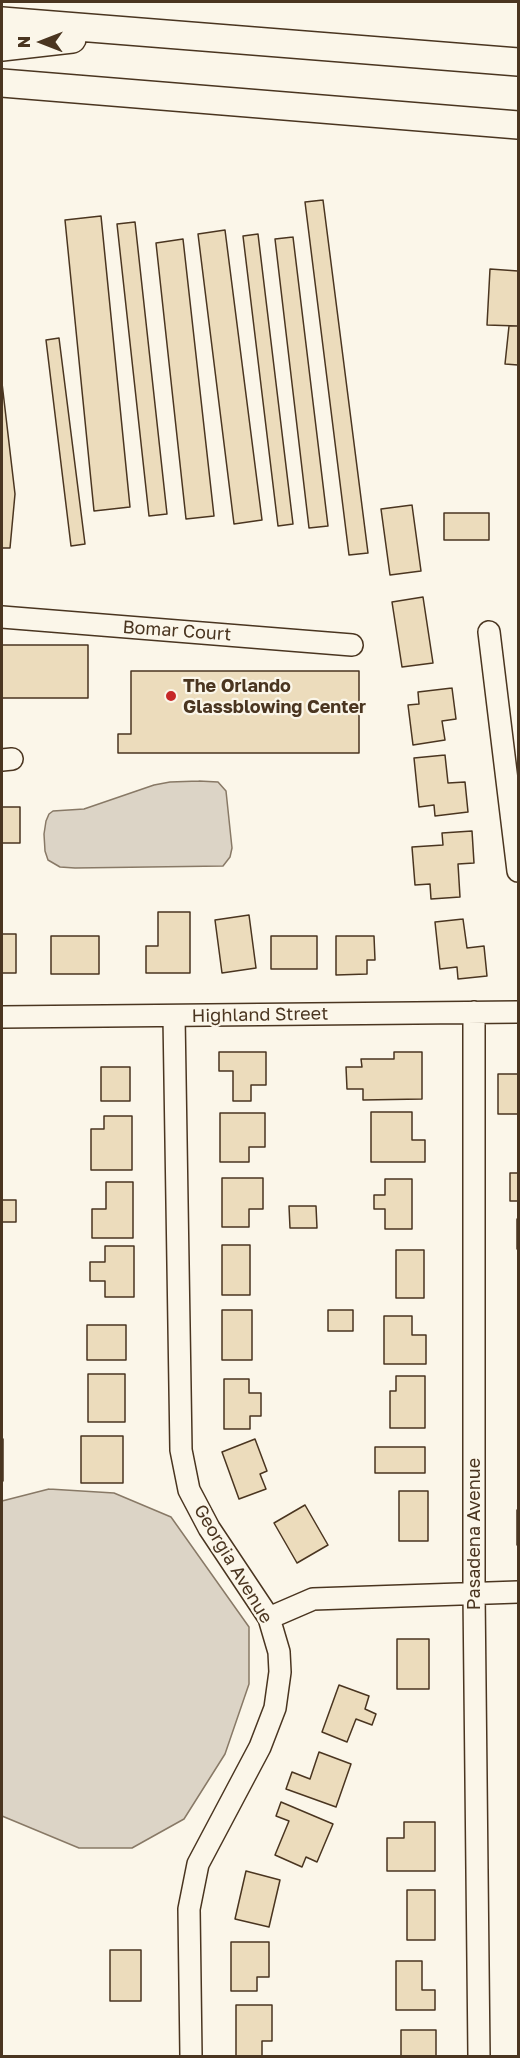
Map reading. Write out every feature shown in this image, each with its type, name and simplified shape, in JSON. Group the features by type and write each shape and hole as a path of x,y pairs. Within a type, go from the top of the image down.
{"main road":[{"path":"2,21 519,62"},
{"path":"2,47 136,32"},
{"path":"2,83 519,125"}],"street":[{"name":"Bomar Court","path":"2,617 352,645"},
{"path":"489,632 519,871"},
{"name":"Highland Street","path":"2,1017 519,1011"},
{"name":"Pasadena Avenue","path":"474,1012 474,1593 479,2056"},
{"name":"Georgia Avenue","path":"174,1016 181,1450 189,1490 209,1528 268,1618 279,1652 280,1671 275,1708 260,1747 198,1864 189,1909 191,2056"},
{"path":"268,1618 313,1599 519,1592"}],"shaded area":[{"path":"199,781 218,782 226,791 232,848 230,857 223,866 75,868 60,867 48,860 44,834 46,821 53,811 84,809 154,785"},
{"path":"49,1489 114,1493 171,1517 249,1627 249,1684 225,1754 184,1819 132,1848 79,1848 2,1816 2,1501"}],"building":[{"path":"323,200 368,553 349,555 305,202"},
{"path":"101,216 130,507 94,511 65,220"},
{"path":"135,222 167,514 149,516 117,224"},
{"path":"225,230 262,520 234,524 198,234"},
{"path":"258,234 293,524 278,526 243,236"},
{"path":"293,237 328,526 309,528 275,239"},
{"path":"183,239 214,516 186,519 156,243"},
{"path":"490,269 518,271 518,326 487,325"},
{"path":"509,326 518,326 518,365 505,364"},
{"path":"59,338 85,544 71,546 46,340"},
{"path":"2,383 15,494 10,548 2,548"},
{"path":"412,505 421,571 390,575 381,509"},
{"path":"444,513 489,513 489,540 444,540"},
{"path":"423,597 433,663 402,667 392,602"},
{"path":"2,645 88,645 88,698 2,698"},
{"path":"131,671 359,671 359,753 118,753 118,734 131,734"},
{"path":"452,688 456,719 442,721 445,740 413,745 408,705 419,704 418,692"},
{"path":"445,755 448,783 465,782 468,812 435,816 434,805 419,807 414,758"},
{"path":"2,807 20,807 20,843 2,843"},
{"path":"472,831 474,863 458,864 460,897 431,899 430,884 415,885 412,847 443,845 442,833"},
{"path":"158,912 190,912 190,973 146,973 146,946 158,946"},
{"path":"249,915 256,968 222,973 215,920"},
{"path":"463,919 467,948 484,946 487,976 458,979 457,967 440,969 435,922"},
{"path":"2,934 16,934 16,973 2,973"},
{"path":"51,936 99,936 99,974 51,974"},
{"path":"271,936 317,936 317,969 271,969"},
{"path":"336,936 374,936 375,960 367,960 367,974 336,975"},
{"path":"219,1052 266,1052 266,1085 251,1085 251,1101 233,1101 233,1071 219,1071"},
{"path":"394,1052 422,1052 422,1099 363,1100 363,1089 347,1089 346,1067 362,1067 361,1059 394,1059"},
{"path":"101,1067 130,1067 130,1101 101,1101"},
{"path":"498,1074 518,1074 518,1114 498,1114"},
{"path":"371,1112 412,1112 412,1140 425,1140 425,1162 371,1162"},
{"path":"220,1113 265,1113 265,1147 249,1147 249,1162 220,1162"},
{"path":"104,1116 132,1116 132,1170 91,1170 91,1129 104,1129"},
{"path":"510,1173 518,1173 518,1201 510,1201"},
{"path":"222,1178 263,1178 263,1209 249,1209 249,1227 222,1227"},
{"path":"385,1179 412,1179 412,1229 385,1229 385,1209 374,1209 374,1195 385,1195"},
{"path":"106,1182 133,1182 133,1238 92,1238 92,1209 106,1209"},
{"path":"2,1200 16,1200 16,1222 2,1222"},
{"path":"289,1206 316,1206 317,1228 290,1228"},
{"path":"518,1219 518,1249 517,1249"},
{"path":"222,1245 250,1245 250,1295 222,1295"},
{"path":"105,1246 134,1246 134,1297 105,1297 105,1281 90,1281 90,1262 105,1262"},
{"path":"396,1250 424,1250 424,1298 396,1298"},
{"path":"222,1310 252,1310 252,1360 222,1360"},
{"path":"328,1310 353,1310 353,1331 328,1331"},
{"path":"384,1316 412,1316 412,1335 426,1335 426,1364 384,1364"},
{"path":"87,1325 126,1325 126,1360 87,1360"},
{"path":"88,1374 125,1374 125,1422 88,1422"},
{"path":"396,1376 425,1376 425,1428 390,1428 390,1391 396,1391"},
{"path":"224,1379 249,1379 249,1393 261,1393 261,1416 250,1416 250,1429 224,1429"},
{"path":"81,1436 123,1436 123,1483 81,1483"},
{"path":"3,1439 3,1481 2,1481"},
{"path":"255,1439 267,1471 260,1474 266,1489 239,1499 222,1452"},
{"path":"375,1447 425,1447 425,1473 375,1473"},
{"path":"399,1491 428,1491 428,1541 399,1541"},
{"path":"305,1505 328,1545 297,1563 274,1523"},
{"path":"518,1510 518,1545 517,1545"},
{"path":"397,1639 429,1639 429,1689 397,1689"},
{"path":"339,1685 369,1696 365,1709 376,1714 372,1725 356,1719 347,1742 322,1732"},
{"path":"319,1752 351,1764 336,1807 286,1789 292,1772 310,1779"},
{"path":"281,1802 333,1824 317,1862 306,1857 302,1867 275,1855 289,1821 276,1816"},
{"path":"404,1822 435,1822 435,1871 387,1871 387,1838 404,1838"},
{"path":"246,1871 280,1880 269,1927 235,1919"},
{"path":"407,1890 435,1890 435,1940 407,1940"},
{"path":"231,1942 269,1942 269,1977 257,1977 257,1991 231,1991"},
{"path":"110,1950 141,1950 141,2001 110,2001"},
{"path":"396,1961 422,1961 422,1990 435,1990 435,2010 396,2010"},
{"path":"236,2005 272,2005 272,2041 262,2041 262,2056 236,2056"},
{"path":"401,2030 436,2030 436,2056 401,2056"}],"place":[{"name":"The Orlando Glassblowing Center","path":"171,696"}]}
